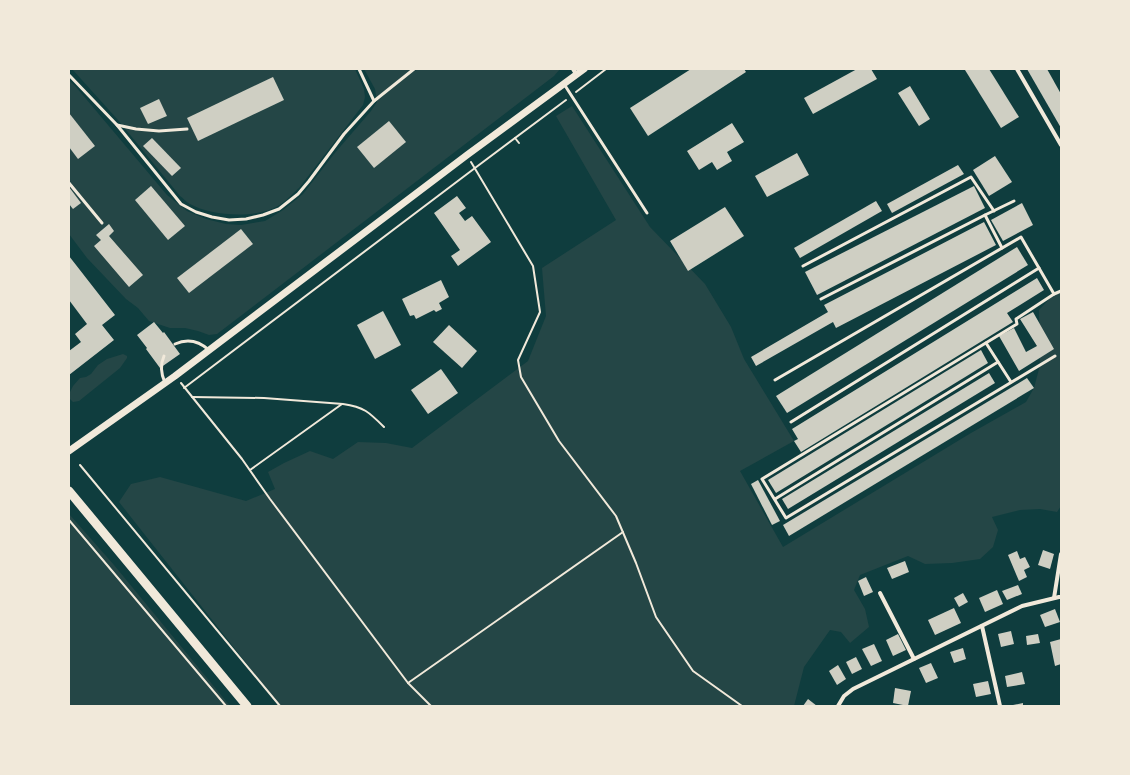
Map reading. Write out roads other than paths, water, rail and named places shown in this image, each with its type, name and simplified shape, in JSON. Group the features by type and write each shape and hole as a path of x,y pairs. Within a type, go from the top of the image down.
{"main road":[{"path":"69,491 247,706"}],"street":[{"path":"69,451 166,383 467,155 564,84 575,72 584,69"},
{"path":"1017,69 1061,145"},
{"path":"1054,598 1061,554"},
{"path":"880,593 914,659"},
{"path":"838,706 844,696 853,689 1022,606 1061,597"},
{"path":"982,626 1000,706"}],"lane":[{"path":"359,69 374,100"},
{"path":"69,76 117,125 181,204 212,218 229,220 246,219 279,209 298,194 310,181 344,134 374,100 414,69"},
{"path":"564,84 647,213"},
{"path":"117,125 136,129 159,131 187,129"},
{"path":"803,266 970,177 994,211"},
{"path":"69,183 102,223"},
{"path":"821,299 1014,201"},
{"path":"985,215 1002,248"},
{"path":"775,380 1021,237 1054,294"},
{"path":"791,422 1039,268"},
{"path":"1055,356 786,518 762,479 1017,324 1016,319 1061,291"},
{"path":"175,344 184,341 192,341 199,343 209,350"},
{"path":"986,343 1011,382"},
{"path":"164,356 161,371 166,383"},
{"path":"775,499 998,362"}]}
